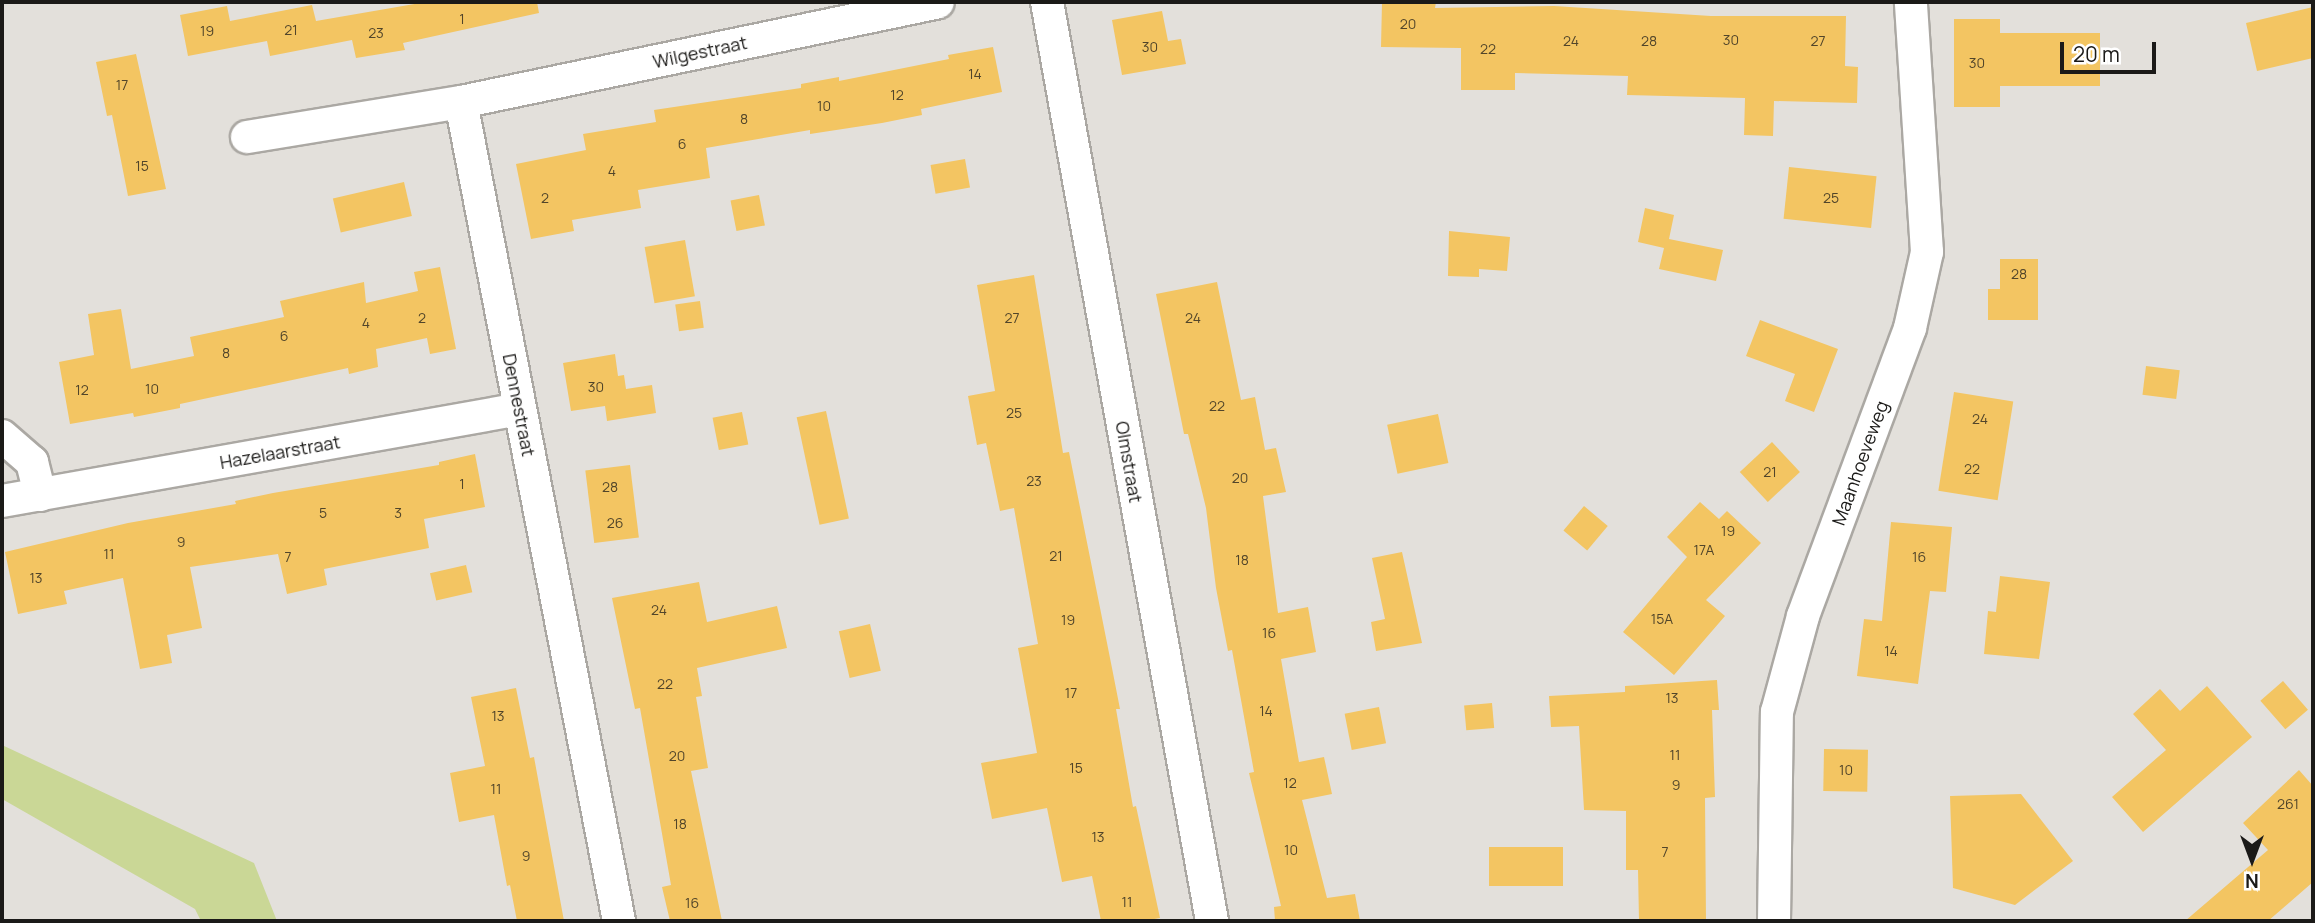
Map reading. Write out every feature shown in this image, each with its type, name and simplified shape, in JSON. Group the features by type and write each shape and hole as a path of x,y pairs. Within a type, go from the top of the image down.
{"street":[{"name":"Wilgestraat","path":"461,102 939,2"},
{"name":"Olmstraat","path":"1047,2 1212,921"},
{"name":"Maanhoeveweg","path":"1774,921 1777,712 1803,616 1910,328 1927,252 1911,2"},
{"path":"247,137 461,102"},
{"name":"Dennestraat","path":"461,102 619,921"},
{"name":"Hazelaarstraat","path":"2,501 520,409"},
{"path":"2,436 32,462 40,495"}],"green space":[{"path":"2,745 254,863 277,921 201,921 195,909 2,799"}],"building":[{"path":"426,2 537,2 539,13 403,43 405,50 356,58 352,40 270,56 267,41 188,56 180,15 227,6 230,21 312,5 316,21"},
{"path":"1382,2 1436,2 1435,8 1554,6 1711,16 1846,16 1845,66 1858,67 1857,103 1774,101 1773,136 1744,135 1745,98 1627,95 1628,76 1515,73 1515,90 1461,90 1461,48 1381,47"},
{"path":"2313,7 2313,58 2257,71 2246,23"},
{"path":"1162,11 1168,41 1181,39 1186,64 1122,75 1112,20"},
{"path":"1954,19 2000,19 2000,33 2100,33 2100,86 2000,86 2000,107 1954,107"},
{"path":"993,47 1002,92 921,109 922,115 882,123 810,134 810,130 706,148 710,178 638,190 641,208 572,220 574,231 531,239 516,164 586,150 583,134 656,122 654,110 801,88 801,84 839,77 839,81 949,59 948,55"},
{"path":"136,54 166,189 128,196 112,115 107,116 96,62"},
{"path":"965,159 970,188 936,194 931,165"},
{"path":"1789,167 1877,176 1871,228 1784,219"},
{"path":"404,182 412,216 341,233 333,198"},
{"path":"759,195 765,225 736,231 731,201"},
{"path":"1645,208 1674,215 1669,239 1723,250 1716,281 1659,269 1664,248 1638,242"},
{"path":"1449,231 1510,237 1507,271 1479,269 1479,277 1448,276"},
{"path":"685,240 695,296 655,303 645,247"},
{"path":"2000,259 2038,259 2038,320 1988,320 1988,289 2000,289"},
{"path":"440,267 456,349 430,354 427,338 376,349 378,367 349,374 348,368 180,404 180,408 134,417 133,413 70,424 59,362 94,355 88,314 121,309 131,369 194,356 190,337 284,317 280,301 364,282 366,303 418,291 414,272"},
{"path":"1034,275 1063,453 1069,452 1120,709 1116,709 1133,807 1136,806 1160,918 1143,921 1101,921 1092,876 1062,882 1047,808 992,819 981,763 1037,753 1018,648 1038,644 1014,508 1000,511 986,443 977,445 968,396 995,391 977,285"},
{"path":"1217,282 1241,400 1255,397 1265,450 1276,448 1286,492 1263,496 1278,613 1308,607 1316,652 1281,659 1299,762 1324,757 1332,794 1302,800 1327,898 1355,894 1360,921 1275,921 1274,907 1281,906 1249,773 1254,772 1232,650 1228,651 1216,588 1206,508 1188,434 1184,434 1156,294"},
{"path":"700,301 704,328 679,331 675,304"},
{"path":"1760,320 1838,349 1814,412 1785,401 1795,374 1746,356"},
{"path":"615,354 618,376 624,375 626,389 652,385 656,413 607,421 605,406 571,411 563,363"},
{"path":"2146,366 2180,370 2176,399 2142,395"},
{"path":"1954,392 2013,401 1998,500 1938,491"},
{"path":"826,411 849,519 820,525 797,417"},
{"path":"742,412 748,444 719,450 713,418"},
{"path":"1438,414 1448,463 1398,474 1387,425"},
{"path":"1772,442 1800,472 1768,502 1740,472"},
{"path":"475,454 485,507 424,519 429,548 324,569 327,585 287,594 278,554 190,567 202,628 167,635 172,663 140,669 123,578 64,591 67,604 18,614 5,552 128,523 236,504 235,501 273,493 439,465 439,462"},
{"path":"630,465 639,537 594,543 585,470"},
{"path":"1700,502 1719,519 1727,511 1761,543 1706,600 1725,616 1674,675 1623,632 1687,557 1667,537"},
{"path":"1584,506 1608,526 1587,550 1563,531"},
{"path":"1891,522 1952,527 1946,592 1930,591 1918,684 1857,676 1864,619 1882,621"},
{"path":"1402,552 1422,643 1376,651 1371,622 1385,619 1372,558"},
{"path":"466,565 472,592 436,601 430,573"},
{"path":"2000,576 2050,582 2039,659 1984,654 1988,611 1996,612"},
{"path":"699,582 707,622 777,606 787,648 697,668 702,696 696,697 708,768 691,771 722,921 670,921 662,887 671,885 640,708 635,709 612,598"},
{"path":"870,624 881,671 850,678 839,631"},
{"path":"1717,680 1719,710 1712,710 1715,797 1705,798 1706,921 1639,921 1638,870 1626,870 1626,811 1584,810 1579,726 1551,727 1549,696 1625,692 1625,686"},
{"path":"2283,681 2308,710 2285,729 2260,701"},
{"path":"2207,686 2252,737 2143,832 2112,797 2166,750 2133,714 2160,689 2180,711"},
{"path":"516,688 530,758 534,757 564,921 517,921 510,885 507,886 494,815 459,822 450,773 485,766 471,697"},
{"path":"1492,703 1494,728 1466,730 1464,705"},
{"path":"1379,707 1386,743 1352,750 1345,714"},
{"path":"1824,749 1868,750 1867,792 1823,791"},
{"path":"2299,770 2313,786 2313,882 2268,921 2185,921 2268,850 2243,823"},
{"path":"2021,794 2073,861 2015,905 1953,888 1950,796"},
{"path":"1489,847 1563,847 1563,886 1489,886"}]}
